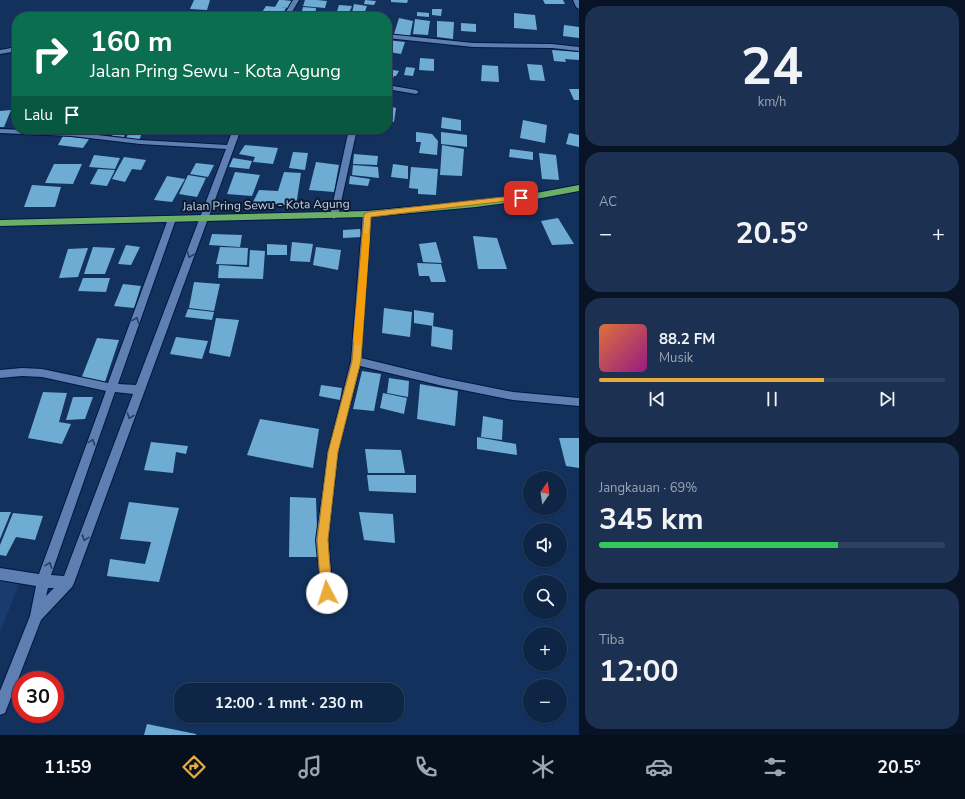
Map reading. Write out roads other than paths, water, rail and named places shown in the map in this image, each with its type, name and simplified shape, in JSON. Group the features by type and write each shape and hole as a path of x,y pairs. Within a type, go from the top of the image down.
{"highway":[{"name":"Jalan Pring Sewu - Kota Agung","path":"0,223 368,214 491,202 579,188"}],"street":[{"path":"289,12 296,0"},
{"path":"576,0 579,7"},
{"path":"392,37 473,45 552,46 579,49"},
{"path":"0,52 12,51"},
{"path":"392,88 416,92"},
{"path":"0,131 12,132"},
{"path":"72,134 140,142 231,147"},
{"path":"36,616 68,583 235,134"},
{"path":"334,216 352,134"},
{"path":"327,593 322,540 333,452 356,361 368,214"},
{"path":"0,708 36,616 43,581 172,219"},
{"path":"356,361 443,382 513,396 579,402"},
{"path":"0,374 22,372 42,374 112,388 140,390"},
{"path":"0,574 43,581 68,583"}]}
